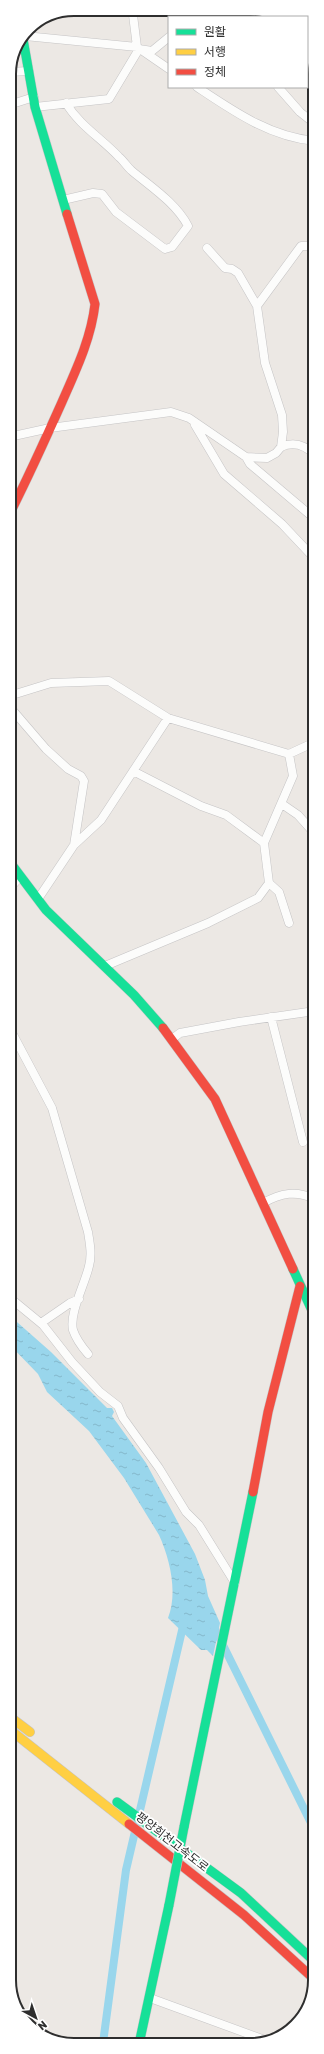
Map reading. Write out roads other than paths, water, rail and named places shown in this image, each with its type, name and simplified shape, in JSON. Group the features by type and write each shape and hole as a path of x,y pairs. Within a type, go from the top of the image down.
{"main road":[{"path":"16,500 50,428 88,341 95,310 93,293 48,156 35,107 24,45"},
{"path":"16,871 52,915 134,995 172,1039 215,1099 264,1203 308,1303"},
{"path":"140,2038 150,1998 228,1618 268,1412 300,1286"},
{"path":"16,1721 40,1740"},
{"name":"평양희천고속도로","path":"16,1735 244,1915 308,1974"},
{"name":"평양희천고속도로","path":"108,1794 240,1893 308,1956"}],"street":[{"path":"35,107 109,99 138,48 133,16"},
{"path":"30,37 152,50 168,38"},
{"path":"138,48 168,68"},
{"path":"16,72 29,71"},
{"path":"201,88 236,114 262,127 308,139"},
{"path":"279,88 300,112 308,118"},
{"path":"16,103 34,97"},
{"path":"63,200 93,193 102,194 116,212 165,249 172,247 188,226 184,219 160,192 130,169 119,157 75,118 66,103"},
{"path":"257,306 301,246 308,246"},
{"path":"16,435 50,428 172,412 189,418 246,456 267,458 276,453 281,447 283,432 282,415 265,363 257,306 238,273 232,269 225,268 207,248"},
{"path":"189,418 200,432 224,474 282,524 308,552"},
{"path":"281,447 294,443 308,450"},
{"path":"246,456 250,464 308,513"},
{"path":"16,694 51,683 109,681 168,718 289,754 308,745"},
{"path":"16,714 46,749 68,769 80,776 84,781 74,845"},
{"path":"38,899 74,845 101,820 168,718"},
{"path":"289,754 293,776 264,843 270,883 279,892 289,923"},
{"path":"133,771 201,806 226,815 264,843"},
{"path":"282,804 298,815 308,826"},
{"path":"16,881 20,877"},
{"path":"105,966 208,923 251,902 258,898 270,883"},
{"path":"172,1039 180,1033 308,1012"},
{"path":"271,1017 303,1142"},
{"path":"16,1040 52,1108 88,1232 91,1256 74,1317 73,1330 88,1354"},
{"path":"264,1203 286,1193 308,1196"},
{"path":"41,1323 70,1303 79,1299"},
{"path":"16,1303 41,1323 54,1337 72,1362 100,1392 118,1406 126,1422 159,1468 186,1512 199,1525 235,1583"},
{"path":"150,1998 257,2037"}],"water":[{"path":"16,1321 51,1352 107,1408 112,1408 114,1412 112,1416 146,1463 195,1554 205,1580 208,1596 220,1623 213,1656 207,1650 201,1650 168,1618 171,1608 172,1587 169,1565 163,1544 124,1478 89,1431 47,1392 38,1374 16,1351"}],"waterway":[{"path":"104,2038 126,1870 184,1622"},
{"path":"213,1625 308,1817"}]}
